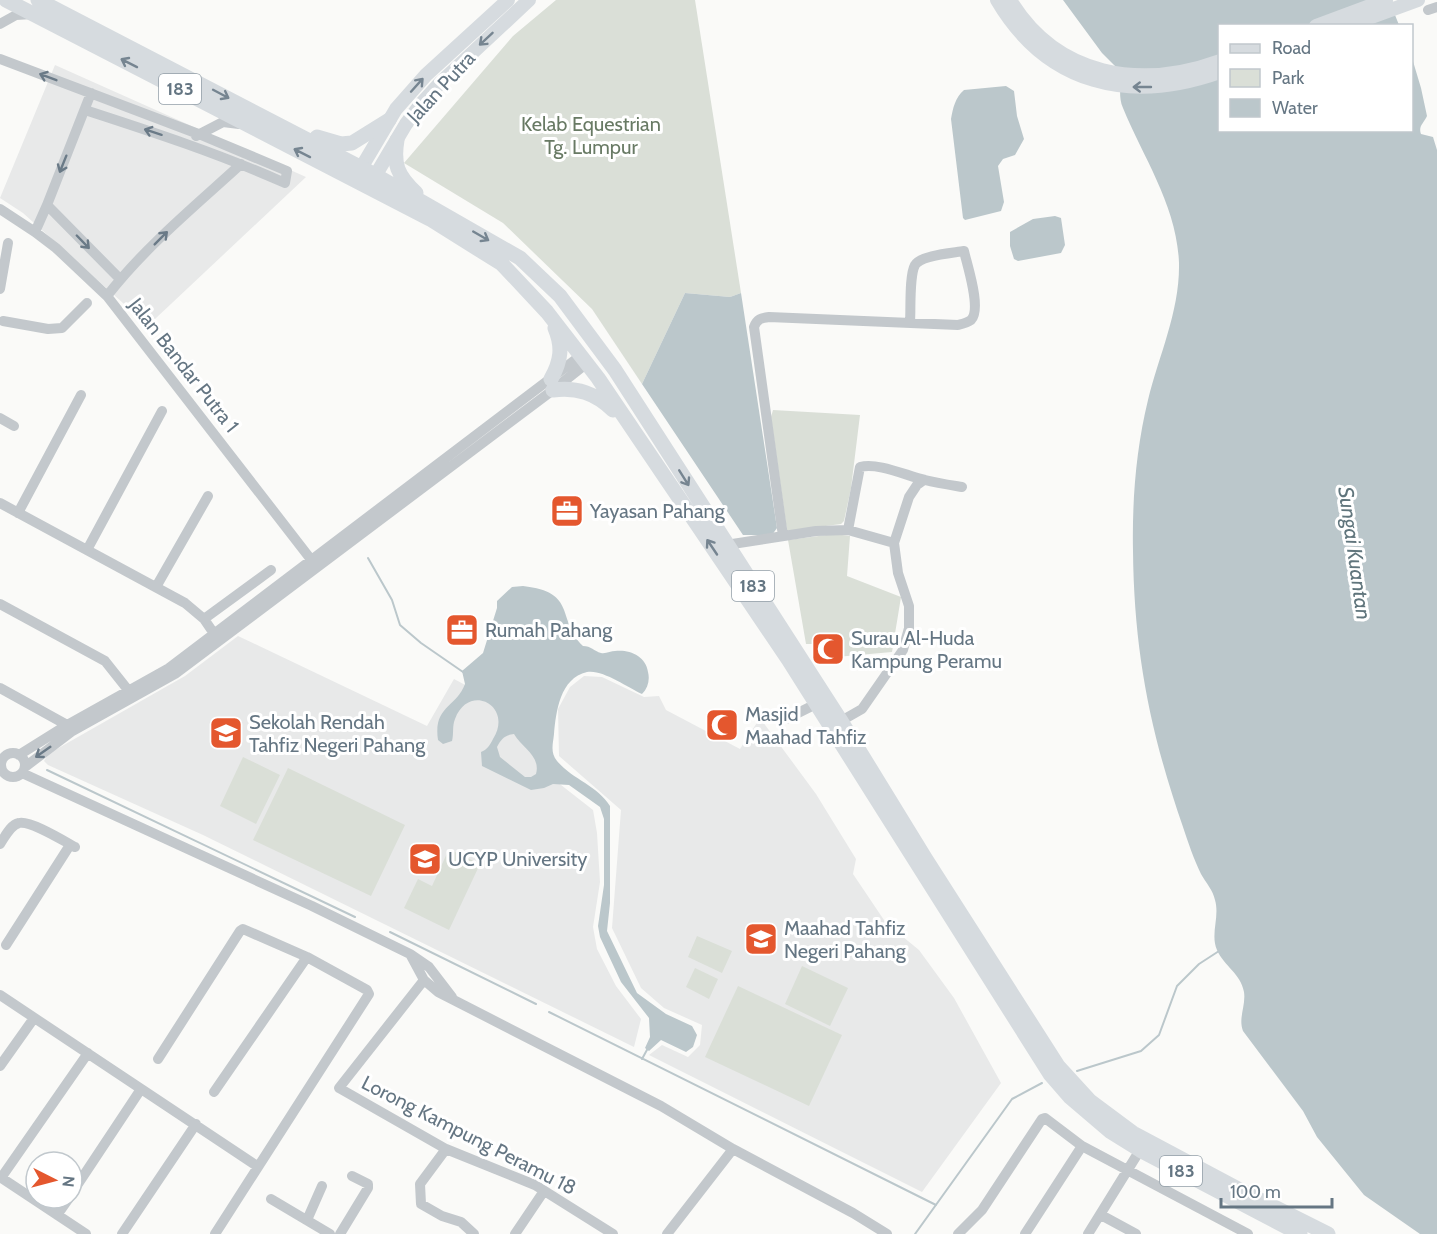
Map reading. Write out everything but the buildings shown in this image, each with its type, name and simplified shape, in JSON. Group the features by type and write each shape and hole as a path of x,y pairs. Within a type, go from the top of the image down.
{"highway":[{"name":"183","path":"6,0 36,7 280,125 358,174"},
{"name":"183","path":"36,7 253,127 431,207 519,258 560,296 615,370 841,721 1054,1070"},
{"path":"280,125 341,144 362,138 389,120"},
{"path":"397,140 394,157 398,170 405,182 431,207"},
{"name":"183","path":"372,181 502,264 548,312 632,429 788,659 1054,1070 1096,1122 1140,1150 1300,1234"},
{"path":"507,251 514,264 554,302 584,340 586,350 584,360 600,364 652,440 664,447"},
{"path":"548,312 557,331 561,347 559,365 552,384 590,393 602,400 632,429"},
{"name":"183","path":"1074,1092 1140,1137 1328,1234"}],"main road":[{"name":"Jalan Putra","path":"358,174 396,109 426,75 508,0"},
{"name":"Jalan Putra","path":"372,181 421,104 441,82 529,0"},
{"path":"997,0 1010,22 1031,45 1061,60 1124,75 1171,74 1218,62"},
{"path":"1010,0 1020,16 1079,76 1127,87 1152,87 1196,81 1218,73"},
{"path":"1321,24 1386,0"},
{"path":"1352,24 1418,0"}],"street":[{"path":"0,24 36,7"},
{"path":"0,59 201,135 287,171 285,183 178,140 85,110"},
{"path":"35,232 91,93"},
{"path":"178,140 201,135 223,122 253,127"},
{"path":"107,296 120,279 241,164"},
{"path":"47,205 120,279"},
{"name":"Jalan Bandar Putra 1","path":"0,209 56,248 107,296 314,563"},
{"path":"0,289 8,243"},
{"path":"783,536 754,327 756,322 760,318 769,317 958,325 972,319 975,311 975,299 964,251 934,256 915,265 912,276 910,322"},
{"path":"1,319 48,329 62,328 87,303"},
{"path":"132,694 71,732 12,777 2,772 8,755 19,755 67,725 132,694 175,674 217,638 314,563 552,384 582,368 584,360"},
{"path":"18,513 81,395"},
{"path":"87,550 162,411"},
{"path":"0,418 14,426"},
{"path":"848,530 860,467 874,466 924,480 962,487"},
{"path":"841,721 857,713 868,702 906,643 909,606 898,573 894,543 909,497 917,485 924,480"},
{"path":"156,587 208,496"},
{"path":"0,503 185,603 204,619 217,638"},
{"path":"726,545 783,536 848,530 894,543"},
{"path":"204,619 271,570"},
{"path":"0,604 105,661 132,694"},
{"path":"0,688 67,725"},
{"path":"786,719 816,704"},
{"path":"19,755 24,760 23,770"},
{"path":"23,770 410,954 429,967 454,999"},
{"path":"0,844 17,823 26,822 73,846 6,945"},
{"path":"158,1059 243,929 307,957 368,990 369,994 215,1234"},
{"path":"410,954 424,980 438,992 661,1106 733,1149 888,1234"},
{"path":"214,1092 307,957"},
{"name":"Lorong Kampung Peramu 18","path":"424,980 339,1088 446,1149 535,1185 613,1234"},
{"path":"0,995 257,1166"},
{"path":"0,1066 34,1018"},
{"path":"86,1234 1,1178 88,1053"},
{"path":"84,1175 141,1089"},
{"path":"958,1234 982,1210 1042,1119 1045,1118 1082,1146 1248,1234"},
{"path":"122,1234 196,1124"},
{"path":"1025,1234 1082,1146"},
{"path":"446,1149 420,1184 418,1189 421,1204 442,1216 461,1222 474,1234"},
{"path":"667,1234 733,1149"},
{"path":"1088,1234 1140,1150"},
{"path":"340,1234 368,1188 368,1184 352,1176"},
{"path":"308,1220 322,1186"},
{"path":"515,1234 544,1191"},
{"path":"271,1199 330,1234"},
{"path":"57,1215 61,1210"},
{"path":"1101,1215 1136,1234"}],"shaded area":[{"path":"55,65 306,177 155,319 134,313 23,213 0,198"},
{"name":"UCYP University","path":"238,636 427,726 454,679 505,706 547,774 593,810 600,882 593,927 597,949 616,986 641,1019 634,1047 203,835 48,765 44,761 48,754 185,676"},
{"name":"Maahad Tahfiz Negeri Pahang","path":"584,676 602,677 644,697 659,696 666,710 740,749 760,718 816,794 856,859 853,874 886,923 919,950 954,998 1001,1083 922,1192 649,1055 662,1045 688,1057 700,1045 702,1025 664,1008 641,988 612,928 621,810 559,756 558,709 570,687"}],"green space":[{"name":"Kelab Equestrian Tg. Lumpur","path":"556,0 695,0 741,293 730,297 685,293 642,384 592,309 503,223 404,163 513,36"},
{"path":"773,410 860,415 851,488 844,521 841,524 787,531 771,417"},
{"path":"834,534 850,536 847,576 901,597 892,652 836,657 842,646 823,636 818,644 806,644 788,540"},
{"path":"243,757 280,775 256,824 220,806"},
{"path":"288,768 405,825 371,896 253,840"},
{"path":"449,849 480,864 449,930 404,908 418,879 432,886"},
{"path":"697,936 732,951 722,973 688,957"},
{"path":"802,966 848,988 830,1026 785,1004"},
{"path":"695,968 718,979 709,999 686,987"},
{"path":"738,986 842,1035 809,1106 705,1057"}],"water":[{"name":"Sungai Kuantan","path":"1063,0 1389,0 1399,24 1218,24 1218,132 1413,132 1413,61 1421,88 1427,116 1420,131 1421,134 1433,137 1437,150 1437,1234 1420,1234 1364,1195 1317,1137 1303,1111 1243,1031 1241,1021 1244,992 1240,980 1217,950 1214,896 1201,874 1189,845 1161,758 1146,691 1137,623 1133,513 1144,419 1173,316 1179,263 1177,242 1166,202 1121,103 1118,69 1102,53"},
{"path":"1006,86 1014,91 1017,116 1024,139 1015,155 1003,159 998,166 1004,202 1001,211 965,220 951,119 954,107 958,96 964,90"},
{"path":"1055,216 1061,218 1065,245 1061,253 1018,261 1014,259 1010,246 1010,232 1033,219"},
{"path":"685,293 730,297 741,293 777,528 772,535 743,535 642,384"},
{"path":"523,586 552,594 564,608 575,636 583,646 601,653 620,651 631,653 647,666 649,681 642,694 600,673 587,672 571,681 565,688 558,706 553,751 555,758 563,767 599,793 610,806 610,903 607,931 637,993 666,1014 692,1026 697,1035 693,1047 686,1052 661,1040 649,1051 645,1048 650,1037 649,1018 621,982 600,937 598,926 604,885 604,819 600,807 569,785 553,784 531,790 482,766 481,752 489,745 498,727 498,717 494,708 487,703 479,700 470,702 462,708 454,722 452,741 443,744 438,740 439,720 465,684 462,671 483,653 497,608 497,601 512,587","holes":["514,734 536,762 536,774 531,777 525,777 500,757 497,747 502,740"]}],"waterway":[{"path":"368,558 392,600 400,625 421,643 463,672"},
{"path":"47,770 355,917"},
{"path":"390,932 536,1004"},
{"path":"1077,1071 1141,1051 1159,1035 1177,986 1199,964 1219,951"},
{"path":"549,1012 936,1205"},
{"path":"642,1059 648,1048"},
{"path":"915,1234 1012,1099 1042,1083"}],"place":[{"name":"Yayasan Pahang","path":"567,511"},
{"name":"Rumah Pahang","path":"462,630"},
{"name":"Surau Al-Huda Kampung Peramu","path":"828,649"},
{"name":"Masjid Maahad Tahfiz","path":"722,725"},
{"name":"Sekolah Rendah Tahfiz Negeri Pahang","path":"226,733"},
{"name":"UCYP University","path":"425,859"},
{"name":"Maahad Tahfiz Negeri Pahang","path":"761,939"}]}
